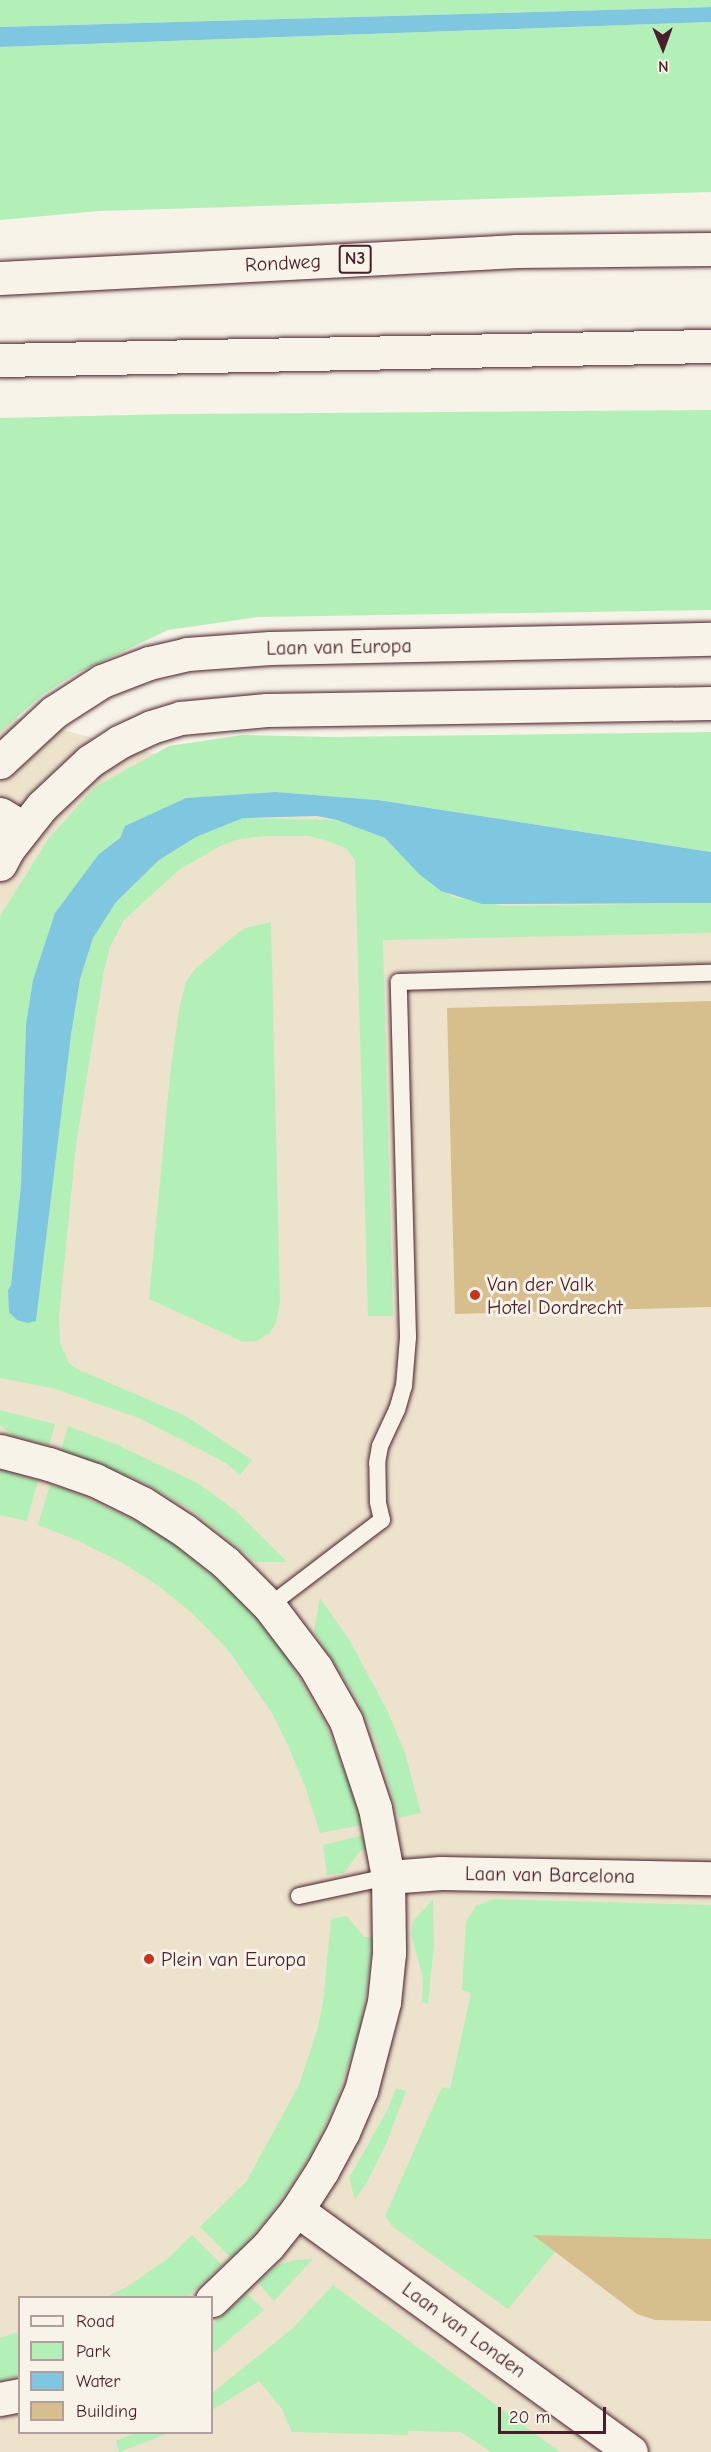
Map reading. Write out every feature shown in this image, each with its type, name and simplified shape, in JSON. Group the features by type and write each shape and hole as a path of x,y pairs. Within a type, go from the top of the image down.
{"main road":[{"name":"Rondweg","path":"0,278 517,251 711,249"},
{"path":"0,360 711,346"},
{"name":"Laan van Europa","path":"0,762 54,712 102,681 142,665 187,654 270,648 711,639"},
{"path":"0,864 11,821 119,742 151,727 180,718 267,710 711,703"},
{"path":"0,1451 49,1464 95,1480 142,1503 184,1530 225,1562 269,1606 316,1668 346,1721 375,1808 388,1877 389,1953 384,2002 374,2049 344,2132 297,2210 268,2246 213,2299"},
{"name":"Laan van Barcelona","path":"388,1877 441,1873 711,1878"},
{"name":"Laan van Londen","path":"297,2210 631,2452"},
{"path":"0,2399 18,2395"}],"lane":[{"path":"269,1606 382,1520 378,1502 377,1463 380,1446 397,1410 404,1386 408,1337 399,982 711,973"},
{"path":"299,1896 388,1877"}],"shaded area":[{"path":"0,714 585,864 711,878 711,2452 0,2452"}],"green space":[{"path":"0,0 711,0 711,7 0,27"},
{"path":"711,22 711,192 99,211 0,220 0,47"},
{"path":"711,410 711,610 258,617 168,630 75,674 42,695 0,732 0,418 174,414"},
{"path":"711,732 711,852 378,800 275,792 186,798 125,826 120,838 99,854 26,1025 21,1185 11,1285 8,1290 36,1321 71,1035 80,979 93,938 116,902 159,860 196,837 243,818 337,820 385,838 419,874 453,897 505,906 711,903 711,933 383,940 393,1316 368,1316 355,861 347,849 325,840 308,836 265,836 240,839 220,846 179,870 124,920 110,947 104,970 76,1145 59,1317 60,1343 69,1363 77,1369 184,1415 252,1460 240,1475 226,1463 139,1418 52,1388 0,1378 0,916 49,838 95,787 169,746 242,735 330,737"},
{"path":"271,922 280,1301 276,1323 270,1333 257,1341 243,1342 149,1299 170,1075 179,1010 186,982 194,970 245,928"},
{"path":"0,1410 55,1424 49,1445 12,1435 0,1425"},
{"path":"68,1426 118,1445 199,1484 236,1511 287,1562 256,1562 196,1513 142,1481 61,1450"},
{"path":"0,1470 38,1481 27,1521 0,1515"},
{"path":"50,1485 68,1490 142,1524 171,1542 227,1588 262,1623 284,1652 324,1721 357,1800 362,1825 320,1833 306,1789 272,1713 229,1651 193,1614 160,1587 123,1563 74,1539 38,1525"},
{"path":"320,1598 350,1641 387,1710 405,1753 421,1813 399,1818 377,1743 357,1699 314,1631"},
{"path":"364,1835 367,1849 360,1851 344,1873 327,1875 323,1845"},
{"path":"433,1899 434,1945 428,2004 422,2002 423,1978 411,1934 413,1921"},
{"path":"493,1899 711,1905 711,2239 534,2235 555,2252 508,2309 392,2226 385,2216 442,2087 450,2089 471,1993 462,1990 466,1922 476,1906"},
{"path":"347,1916 364,1937 372,1937 360,2030 335,2103 311,2154 264,2222 231,2258 200,2227 246,2182 299,2085 318,2027 323,2002 331,1919"},
{"path":"396,2088 406,2091 386,2144 366,2184 355,2199 349,2178 389,2107"},
{"path":"192,2235 222,2265 188,2296 108,2296 127,2287 167,2259"},
{"path":"313,2259 274,2301 258,2283 278,2265 294,2260"},
{"path":"333,2285 560,2452 491,2452 461,2432 408,2431 408,2435 292,2432 282,2409 259,2381 213,2409 213,2392 292,2329"},
{"path":"247,2294 264,2310 213,2353 213,2324"},
{"path":"18,2332 18,2376 0,2380 0,2338"},
{"path":"132,2434 167,2434 119,2452 116,2441"}],"water":[{"path":"711,7 711,22 0,47 0,27"},
{"path":"275,792 378,800 711,852 711,903 482,904 441,891 419,874 385,838 337,820 317,816 243,818 196,837 159,860 116,902 93,938 80,979 71,1035 36,1321 28,1323 17,1320 9,1312 8,1290 11,1285 21,1185 26,1025 33,980 55,913 99,854 120,838 125,826 186,798"}],"building":[{"path":"711,1001 711,1307 455,1314 447,1008"},
{"path":"533,2235 711,2239 711,2321 655,2320 637,2314"}],"place":[{"name":"Van der Valk Hotel Dordrecht","path":"475,1295"},
{"name":"Plein van Europa","path":"149,1959"}]}
